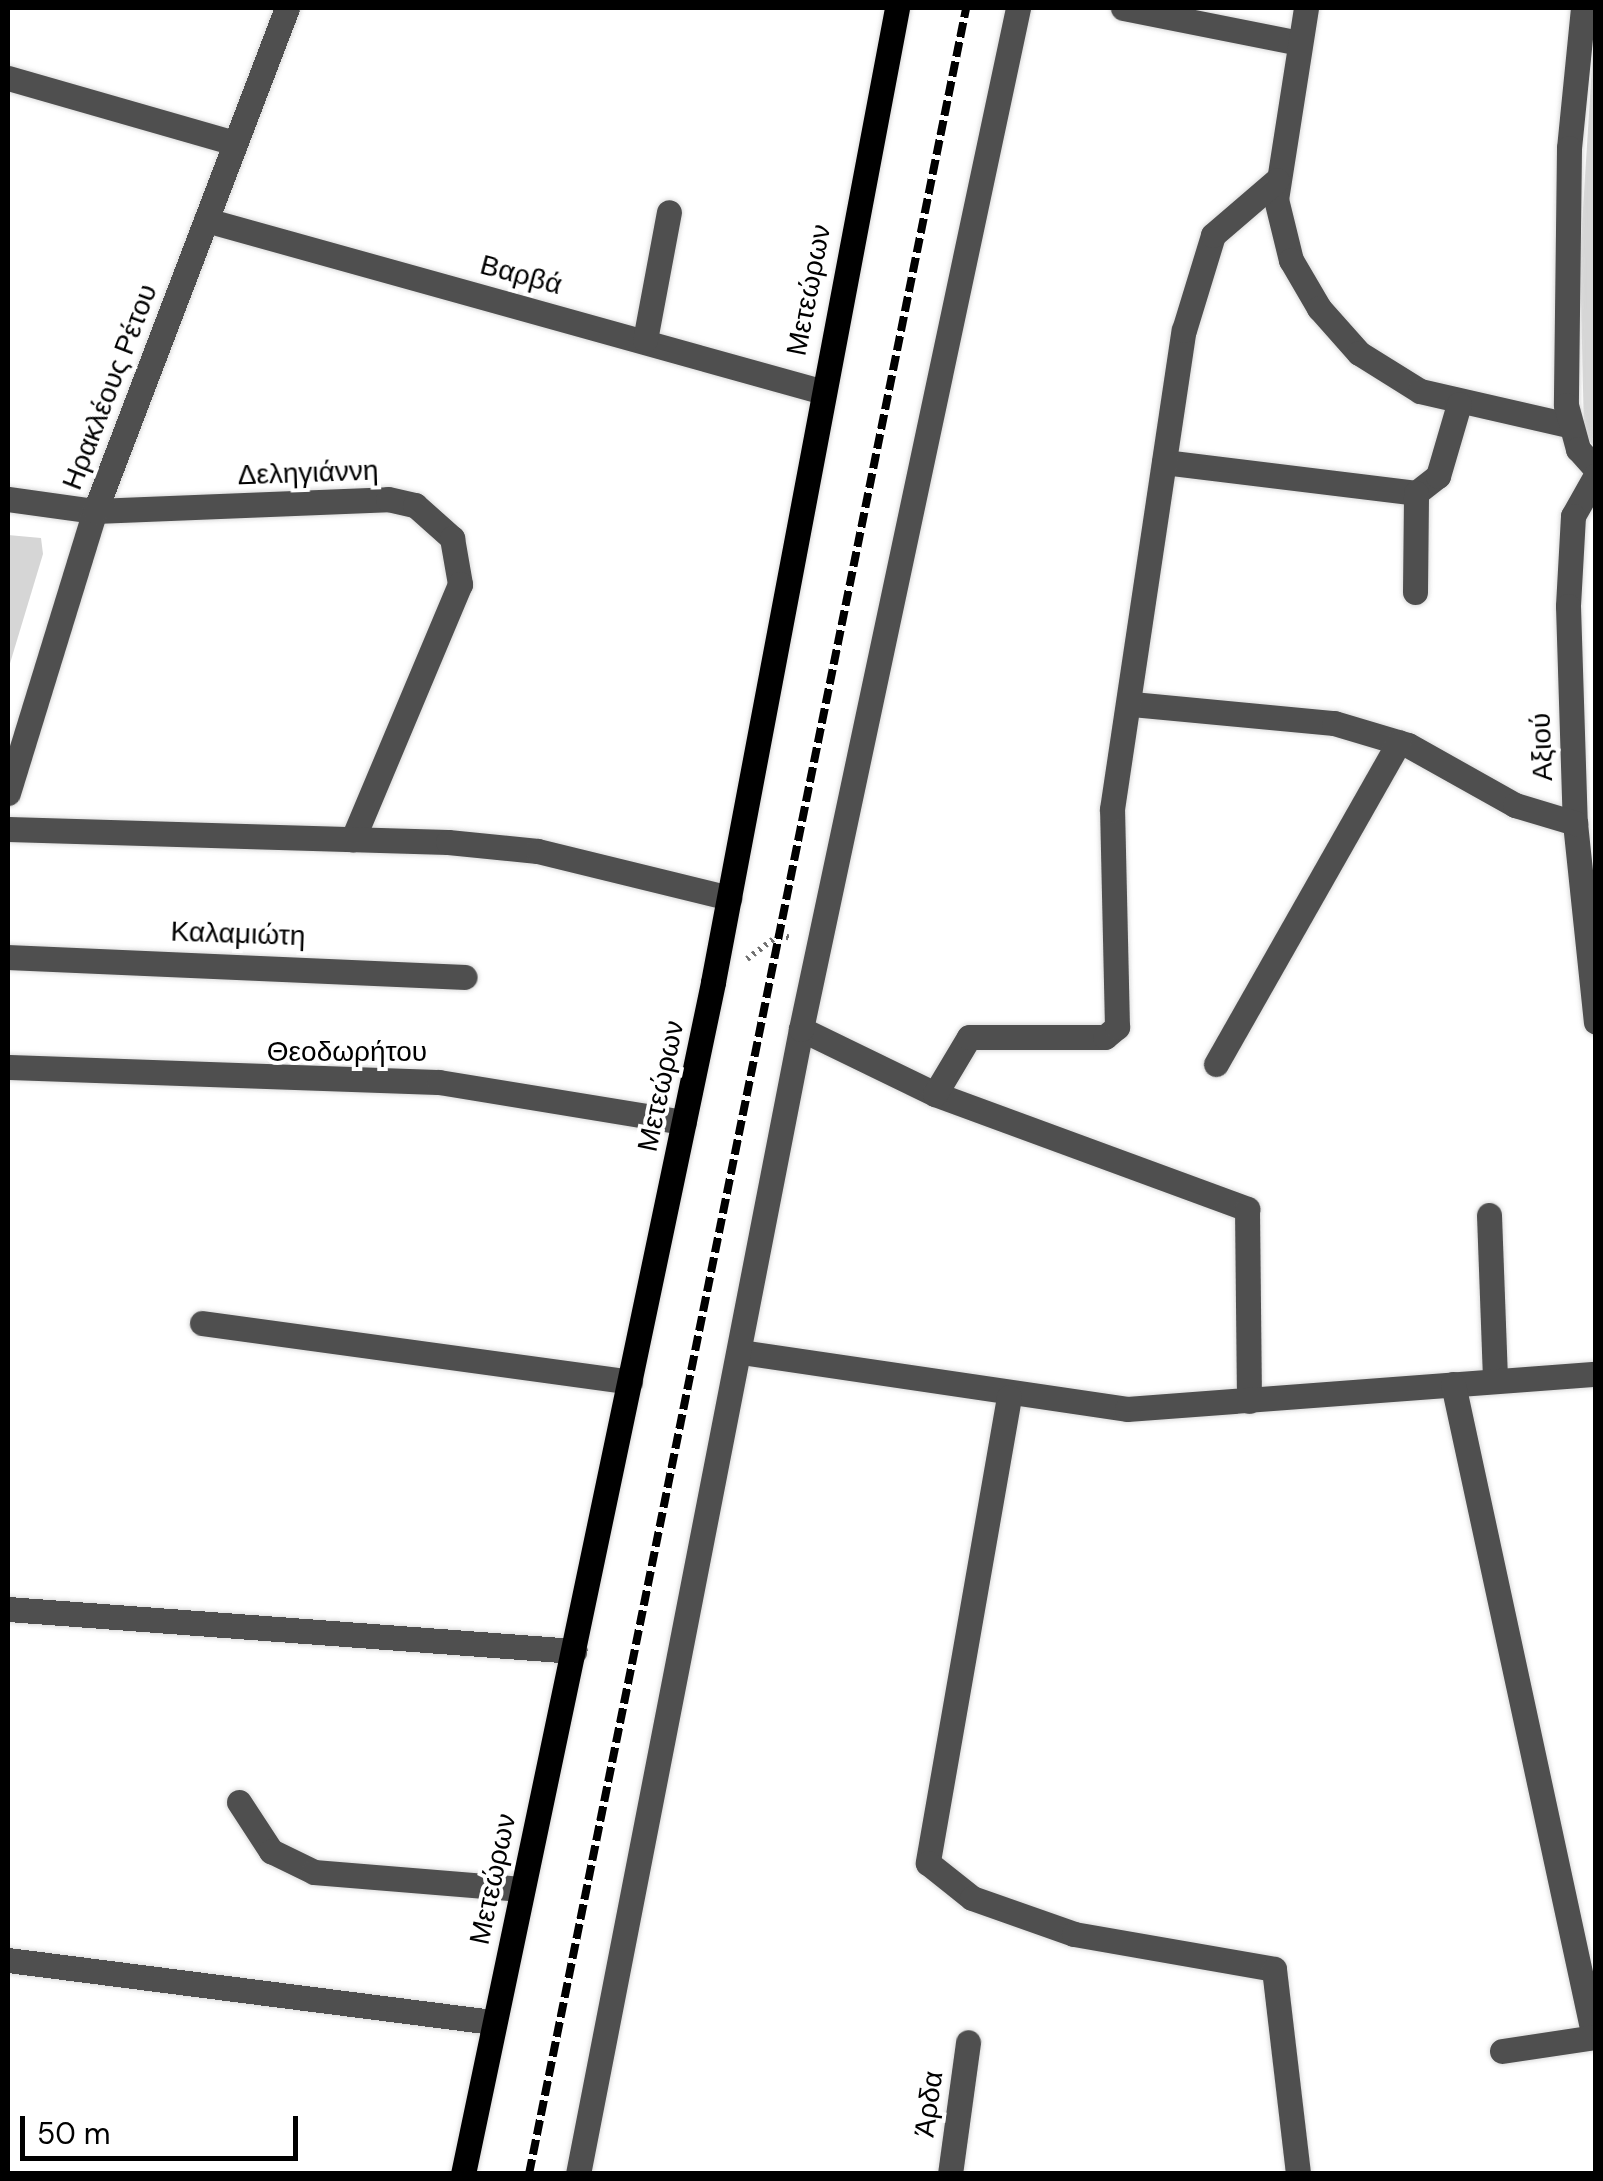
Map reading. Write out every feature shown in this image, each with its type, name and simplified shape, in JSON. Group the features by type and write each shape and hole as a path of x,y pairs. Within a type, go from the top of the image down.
{"main road":[{"name":"Μετεώρων","path":"464,2174 713,982 820,391 897,8"}],"street":[{"name":"Ηρακλέους Ρέτου","path":"8,793 95,512 287,8"},
{"path":"578,2174 741,1352 800,1029 822,946 1018,8"},
{"path":"1123,8 1300,43"},
{"path":"1306,8 1277,180 1291,260 1340,335 1396,380 1459,404 1569,424"},
{"path":"1583,8 1567,206 1569,424 1596,472"},
{"path":"8,78 235,143"},
{"path":"935,1094 969,1037 1106,1037 1117,1027 1110,847 1164,462 1206,248 1277,180"},
{"path":"645,340 669,212"},
{"name":"Βαρβά","path":"206,220 820,391"},
{"path":"1164,462 1416,493 1438,476 1459,404"},
{"name":"Αξιού","path":"1596,472 1577,503 1569,566 1574,822 1596,1022"},
{"path":"1416,493 1416,592"},
{"name":"Δεληγιάννη","path":"8,500 95,512 388,498 416,505 452,538 460,584 353,839"},
{"path":"1132,704 1284,715 1399,742 1531,812 1574,822"},
{"path":"1216,1064 1399,742"},
{"path":"8,829 353,839 538,850 729,898"},
{"name":"Καλαμιώτη","path":"8,957 466,977"},
{"path":"800,1029 935,1094 1246,1208 1249,1401"},
{"name":"Θεοδωρήτου","path":"8,1067 457,1083 684,1122"},
{"path":"1490,1215 1494,1381"},
{"path":"202,1322 630,1382"},
{"path":"741,1352 1009,1397 1127,1409 1596,1374"},
{"path":"1453,1384 1595,2037 1502,2051"},
{"path":"1009,1397 928,1863 972,1898 1074,1934 1274,1969 1298,2174"},
{"path":"8,1609 574,1651"},
{"path":"239,1802 271,1850 314,1872 521,1889"},
{"path":"8,1960 493,2022"},
{"name":"Άρδα","path":"950,2174 968,2042"}],"path":[{"path":"713,982 779,935 822,946"}],"shaded area":[{"path":"1595,17 1595,449 1584,432 1580,257"},
{"path":"8,535 41,538 43,554 8,670"}],"railway":[{"path":"529,2174 966,8"}]}
